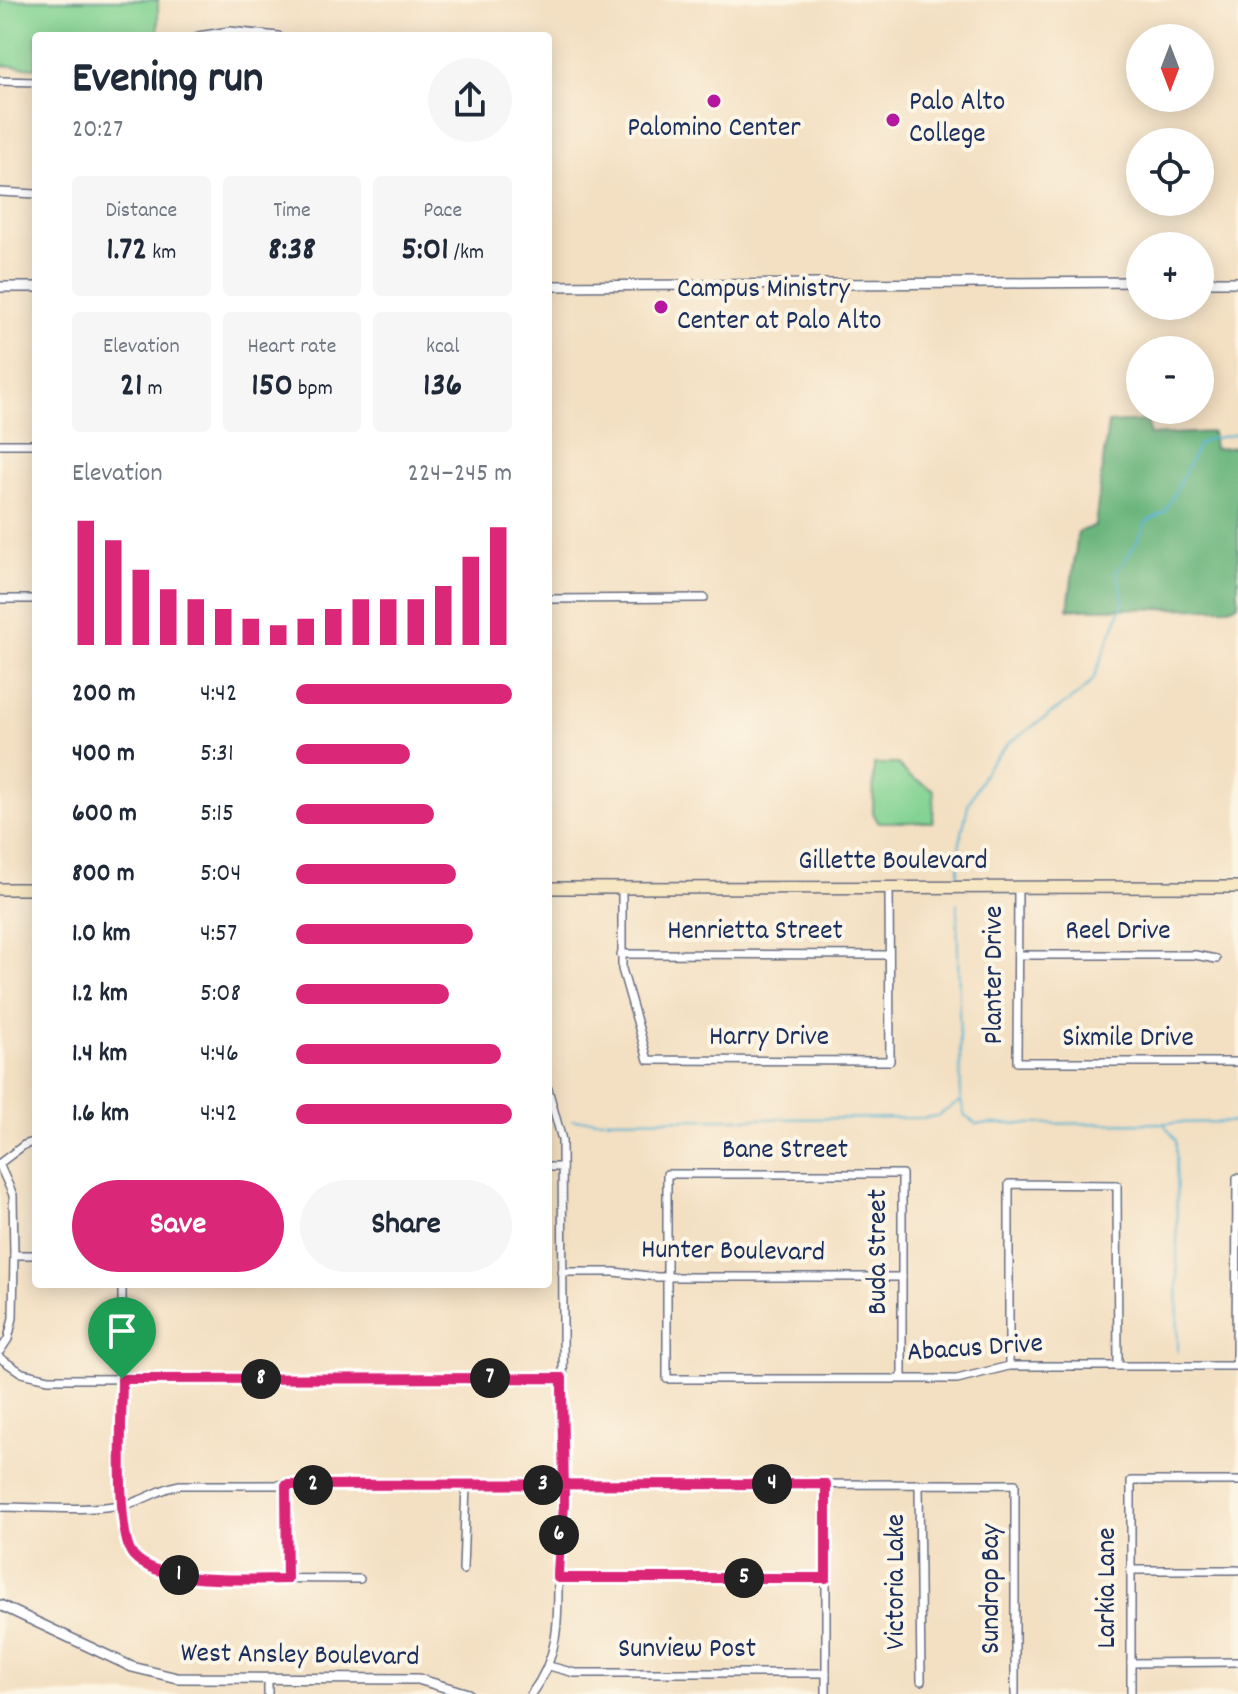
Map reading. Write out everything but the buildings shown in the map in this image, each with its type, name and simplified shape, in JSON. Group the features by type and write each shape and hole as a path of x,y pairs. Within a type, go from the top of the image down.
{"main road":[{"name":"Gillette Boulevard","path":"552,888 1238,887"},
{"path":"0,889 32,889"}],"street":[{"path":"0,81 32,82"},
{"path":"0,192 32,194"},
{"path":"552,286 1126,282"},
{"path":"1214,282 1238,282"},
{"path":"0,287 32,287"},
{"path":"0,444 32,444"},
{"path":"552,599 704,598"},
{"path":"0,599 32,599"},
{"path":"621,954 622,887"},
{"path":"889,887 889,955"},
{"name":"Planter Drive","path":"1017,1062 1018,887"},
{"name":"Henrietta Street","path":"621,954 889,955"},
{"name":"Harry Drive","path":"621,954 624,982 648,1060 890,1061 889,955"},
{"name":"Reel Drive","path":"1019,955 1195,955 1216,959"},
{"name":"Sixmile Drive","path":"1017,1062 1238,1062"},
{"path":"531,1694 549,1666 557,1625 563,1485 562,1167 560,1127 552,1102"},
{"path":"0,1351 8,1339 13,1318 14,1255 13,1195 0,1164 32,1142"},
{"path":"552,1167 562,1167"},
{"name":"Bane Street","path":"667,1277 667,1174 902,1174"},
{"name":"Buda Street","path":"902,1174 902,1379"},
{"path":"1237,1178 1237,1366"},
{"path":"1009,1366 1009,1184 1117,1185 1118,1366"},
{"path":"14,1255 32,1255"},
{"name":"Hunter Boulevard","path":"562,1272 614,1272 667,1277 902,1277"},
{"name":"Abacus Drive","path":"667,1277 667,1379 957,1379 1009,1366 1237,1366"},
{"path":"122,1288 122,1505 126,1544 132,1554 150,1566 172,1574 198,1578 360,1579"},
{"path":"0,1358 35,1377 562,1378"},
{"name":"Larkia Lane","path":"1131,1694 1131,1481 1238,1481"},
{"path":"826,1484 826,1694"},
{"path":"0,1507 122,1505 180,1485 919,1484"},
{"name":"Sundrop Bay","path":"919,1484 1015,1484 1015,1694"},
{"name":"Victoria Lake","path":"919,1484 921,1681"},
{"path":"286,1485 287,1579"},
{"path":"463,1570 466,1485"},
{"path":"1131,1570 1238,1570"},
{"path":"558,1578 826,1578"},
{"name":"West Ansley Boulevard","path":"0,1605 99,1653 148,1672 202,1680 418,1679 468,1694"},
{"path":"1131,1663 1238,1662"},
{"name":"Sunview Post","path":"549,1666 575,1673 826,1673"},
{"path":"268,1679 268,1694"}],"green space":[{"path":"0,0 158,0 158,32 32,32 32,68 0,65"},
{"path":"1108,423 1148,424 1149,435 1212,432 1214,449 1238,447 1238,604 1230,608 1068,609 1078,532 1095,526"},
{"path":"874,764 898,764 910,777 934,790 933,822 878,822 873,813"}],"waterway":[{"path":"958,876 958,852 968,805 988,766 1009,743 1079,694 1093,680 1124,601 1116,571 1133,548 1146,522 1165,512 1199,444 1238,434"},
{"path":"957,903 961,1101 965,1116 976,1124 1163,1123 1176,1140 1178,1352"},
{"path":"572,1120 923,1118 937,1116 959,1102"},
{"path":"1163,1123 1238,1122"}],"place":[{"name":"Palomino Center","path":"714,101"},
{"name":"Palo Alto College","path":"893,120"},
{"name":"Campus Ministry Center at Palo Alto","path":"661,307"}],"route":[{"path":"122,1379 122,1505 126,1544 137,1559 172,1574 214,1579 287,1579 286,1485 563,1485 826,1484 826,1578 558,1578 564,1507 563,1485 562,1378 122,1379"}]}
